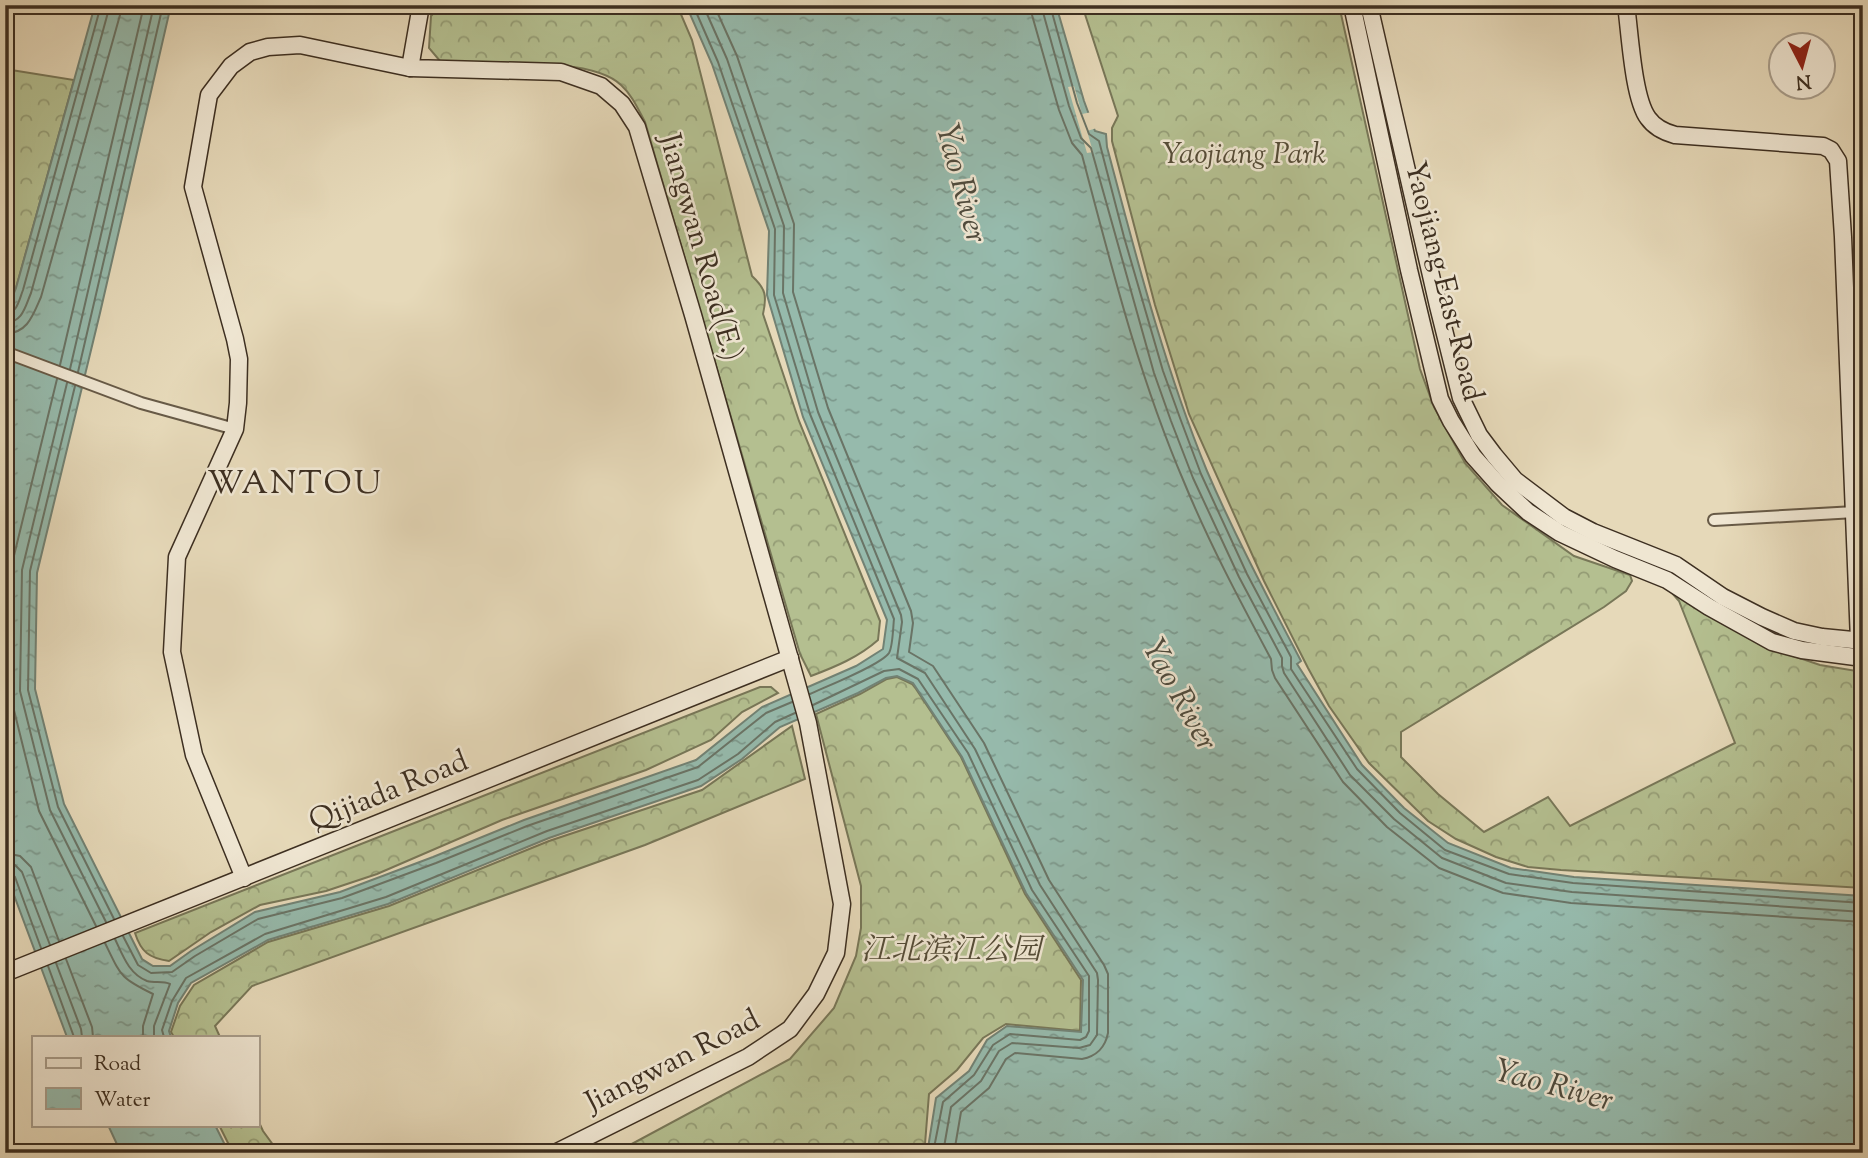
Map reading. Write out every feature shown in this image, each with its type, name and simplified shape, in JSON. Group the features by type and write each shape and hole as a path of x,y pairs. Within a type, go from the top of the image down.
{"street":[{"path":"410,68 421,5"},
{"name":"Yaojiang East Road","path":"1352,5 1409,270 1440,399 1473,456 1528,512 1560,533 1667,580 1772,642 1802,650 1863,658"},
{"name":"Yaojiang East Road","path":"1369,5 1437,306 1461,398 1479,435 1493,455 1515,480 1539,499 1564,517 1593,532 1676,565 1723,597 1794,631 1861,641"},
{"path":"1626,5 1639,101 1646,117 1661,131 1675,135 1823,146 1832,150 1838,161 1858,493 1855,512 1861,641"},
{"name":"Jiangwan Road(E.)","path":"244,878 194,755 172,652 177,557 235,429 238,403 239,359 235,339 193,187 209,95 231,66 250,52 268,47 300,45 410,68 561,72 601,86 622,104 637,127 697,328 796,684"},
{"path":"5,352 141,403 235,429"},
{"path":"1714,520 1855,512"},
{"name":"Qijiada Road","path":"5,973 790,658"},
{"name":"Jiangwan Road","path":"555,1153 748,1057 790,1029 816,994 836,953 842,904 808,723 796,684"}],"green space":[{"path":"441,5 565,11 630,5 677,5 692,40 752,276 764,293 763,314 799,421 880,621 878,640 863,652 811,676 800,654 645,122 632,98 621,85 586,69 535,63 440,61 429,48 431,16"},
{"name":"Yaojiang Park","path":"1082,5 1339,5 1420,369 1434,407 1465,463 1502,505 1574,556 1630,575 1632,581 1626,591 1604,607 1401,732 1401,757 1438,794 1484,832 1548,797 1570,826 1735,743 1679,601 1672,593 1675,590 1761,645 1820,665 1863,672 1863,888 1528,867 1496,857 1456,839 1428,821 1369,763 1329,706 1308,668 1264,581 1189,414 1155,305 1112,141 1112,128 1118,116"},
{"path":"5,69 74,80 16,288 5,315"},
{"name":"江北滨江公园","path":"897,677 916,689 961,757 1025,894 1081,980 1080,1031 1006,1024 983,1038 957,1070 929,1094 925,1144 903,1153 615,1153 790,1059 834,1008 856,956 861,928 861,886 816,714 887,679"},
{"path":"760,687 771,687 778,693 742,712 711,740 646,770 502,820 377,874 326,891 260,905 211,932 169,961 147,953 137,940 135,933"},
{"path":"792,726 805,779 645,845 252,986 215,1026 220,1036 173,1036 171,1032 180,1006 194,985 268,942 389,906 549,841 702,790"},
{"path":"259,1122 279,1153 233,1153 220,1126 259,1126"}],"water":[{"name":"Yao River","path":"95,5 171,5 37,573 35,689 64,804 142,959 153,966 170,966 255,912 340,892 524,820 696,760 762,707 856,666 883,649 887,620 803,417 767,295 769,231 712,64 686,5 1056,5 1095,131 1106,134 1107,147 1152,310 1177,391 1207,471 1240,543 1301,661 1297,664 1362,765 1404,808 1448,843 1511,868 1574,877 1863,896 1863,1153 918,1153 928,1148 936,1098 969,1071 987,1040 1007,1026 1081,1032 1083,980 1026,893 962,757 913,683 897,676 886,678 780,727 742,759 701,786 549,838 388,904 268,940 191,983 178,1003 169,1031 171,1036 67,1036 5,871 5,315 16,288"},
{"path":"108,1126 216,1126 229,1153 121,1153"}],"pier":[{"path":"1074,86 1082,114 1092,112 1097,128 1087,131 1093,152 1087,153 1068,87"}],"district":[{"name":"WANTOU","path":"295,481"}]}
